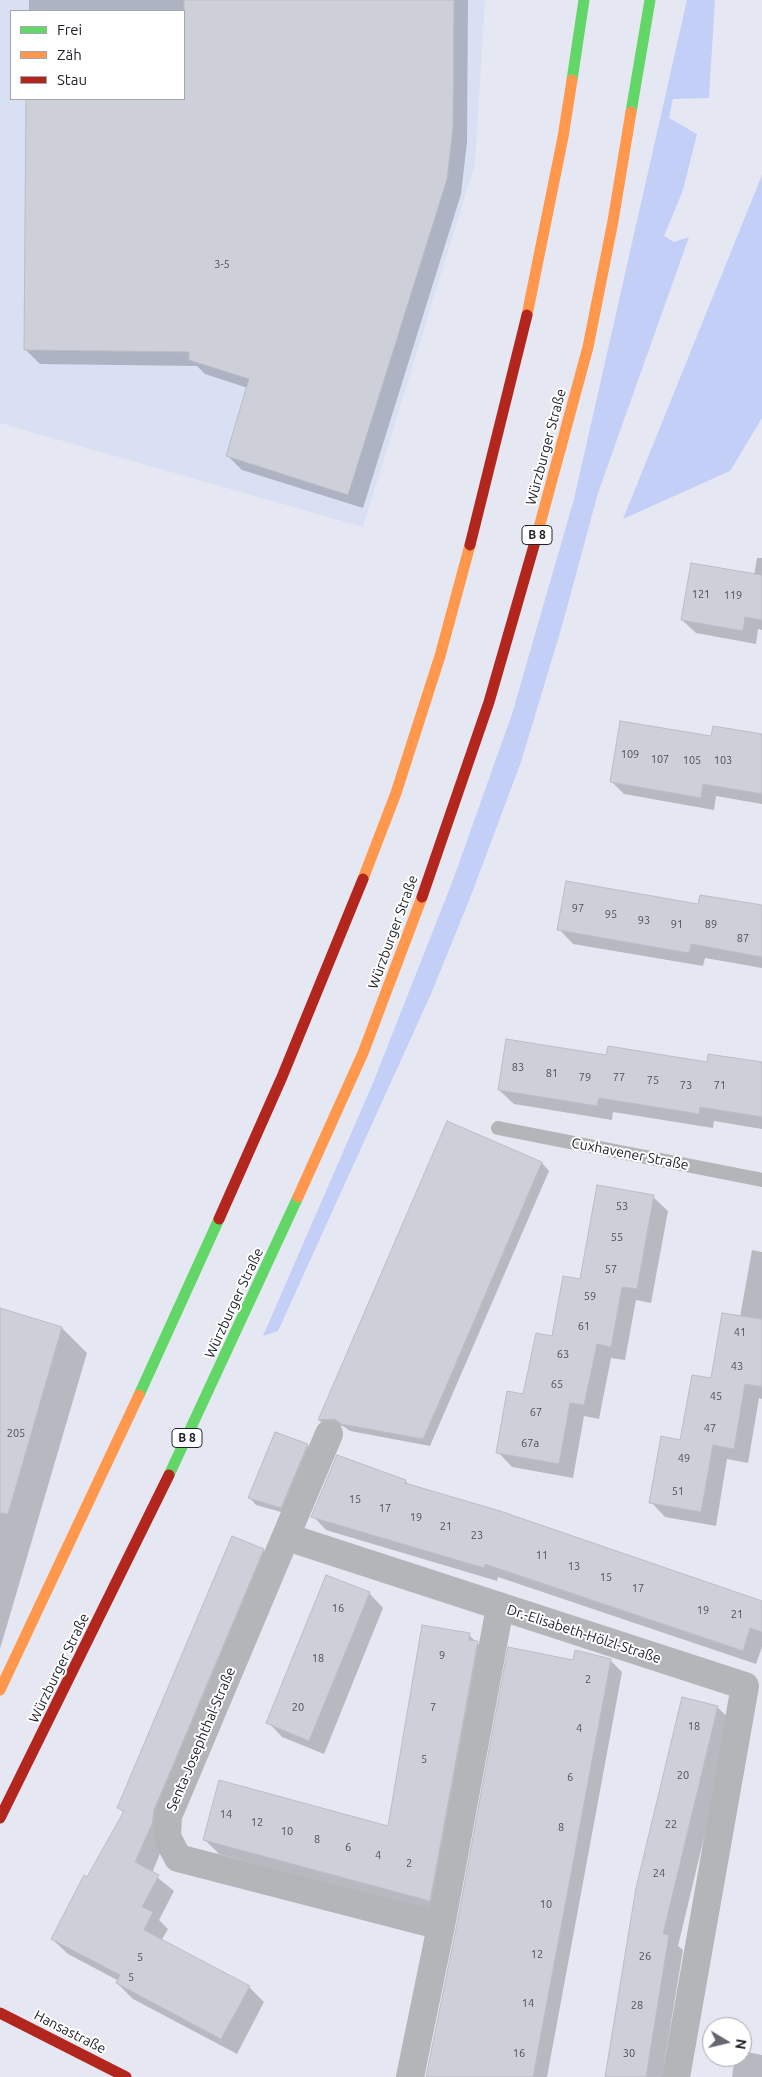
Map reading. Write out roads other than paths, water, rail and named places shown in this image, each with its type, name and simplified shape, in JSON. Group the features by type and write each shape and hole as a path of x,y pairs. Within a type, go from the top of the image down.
{"main road":[{"path":"0,1690 154,1364 282,1077 342,935 396,793 443,646 489,475 525,324 563,137 584,0"},
{"name":"Würzburger Straße","path":"0,1818 166,1484 231,1345 363,1053 412,928 489,702 556,469 588,347 613,221 650,0"},
{"name":"Hansastraße","path":"0,2013 126,2077"}],"street":[{"name":"Senta-Josephthal-Straße","path":"329,1434 168,1816 167,1836 178,1858 441,1926"},
{"path":"286,1537 500,1607"},
{"name":"Dr.-Elisabeth-Hölzl-Straße","path":"410,2077 441,1926 500,1607 745,1686 676,2077"}],"lane":[{"name":"Cuxhavener Straße","path":"498,1128 762,1180"}]}
